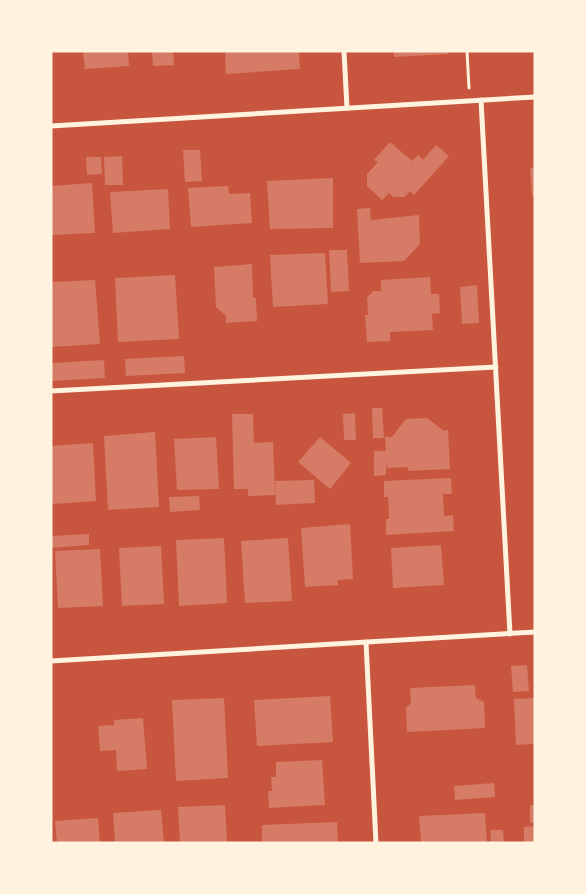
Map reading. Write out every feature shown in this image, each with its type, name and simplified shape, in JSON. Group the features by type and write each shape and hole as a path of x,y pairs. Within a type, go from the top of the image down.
{"street":[{"path":"344,51 347,108"},
{"path":"51,126 535,97"},
{"path":"481,100 510,634"},
{"path":"51,391 496,367"},
{"path":"51,661 535,632"},
{"path":"366,642 376,843"}],"path":[{"path":"467,51 469,101"}],"building":[{"path":"83,51 128,51 129,66 85,69"},
{"path":"152,51 173,51 174,65 153,66"},
{"path":"225,51 299,51 300,69 226,74"},
{"path":"394,51 447,51 448,54 394,57"},
{"path":"390,142 412,161 418,155 423,160 436,145 449,156 414,195 410,191 404,197 393,197 389,193 382,200 367,186 367,174 378,162 374,160"},
{"path":"183,150 200,150 202,181 185,182"},
{"path":"122,156 123,185 105,185 104,157"},
{"path":"86,157 101,157 102,174 87,175"},
{"path":"535,167 535,196 532,196 530,168"},
{"path":"333,178 333,228 270,229 267,181"},
{"path":"92,183 95,233 51,235 51,186"},
{"path":"228,186 229,194 250,193 252,223 191,227 188,188"},
{"path":"168,189 170,229 113,233 110,192"},
{"path":"370,208 371,220 419,215 420,244 404,261 360,263 357,209"},
{"path":"329,250 347,250 349,291 331,292"},
{"path":"325,253 328,304 273,307 270,255"},
{"path":"252,264 253,298 256,298 257,321 226,323 226,316 216,307 214,267"},
{"path":"175,275 179,339 118,342 115,278"},
{"path":"430,277 431,294 439,294 440,313 432,314 433,330 390,332 390,341 367,342 365,315 368,315 367,298 373,291 381,291 381,280"},
{"path":"95,280 100,344 51,347 51,282"},
{"path":"477,285 479,323 462,324 460,287"},
{"path":"184,356 185,373 126,376 125,359"},
{"path":"104,360 105,378 51,381 51,363"},
{"path":"372,408 382,408 384,438 373,438"},
{"path":"355,413 356,440 344,440 343,414"},
{"path":"232,414 253,414 254,443 273,442 275,495 248,496 248,489 234,489"},
{"path":"427,418 444,431 448,430 450,469 408,471 408,467 387,468 386,461 386,475 374,476 374,451 386,451 385,437 392,437 406,419"},
{"path":"155,432 159,507 108,510 104,436"},
{"path":"216,437 219,489 177,490 174,439"},
{"path":"320,437 351,463 330,489 298,462"},
{"path":"93,443 96,501 52,504 51,446"},
{"path":"451,478 452,494 443,494 444,516 453,515 454,531 386,535 386,519 389,519 388,497 384,497 384,481"},
{"path":"314,480 315,503 276,505 275,481"},
{"path":"199,496 200,510 170,512 169,497"},
{"path":"350,524 353,579 338,580 338,585 305,587 301,528"},
{"path":"89,534 89,545 51,548 51,536"},
{"path":"224,538 227,603 179,606 176,540"},
{"path":"288,538 292,601 245,603 241,541"},
{"path":"441,545 444,585 393,588 391,548"},
{"path":"161,546 164,604 122,606 119,548"},
{"path":"100,549 103,606 58,608 55,551"},
{"path":"527,665 529,691 513,692 511,666"},
{"path":"475,685 476,698 484,702 485,728 407,732 406,708 411,703 410,688"},
{"path":"330,696 333,742 257,746 254,700"},
{"path":"224,698 228,778 176,781 172,700"},
{"path":"535,698 535,744 516,745 514,699"},
{"path":"143,718 147,769 117,771 116,750 100,751 98,726 114,725 114,720"},
{"path":"322,760 325,805 269,808 268,791 272,791 271,777 276,777 276,762"},
{"path":"494,783 495,797 455,800 454,786"},
{"path":"225,805 227,842 180,843 178,807"},
{"path":"530,805 535,805 535,822 530,823"},
{"path":"161,810 164,843 115,843 113,813"},
{"path":"485,813 487,843 421,843 419,816"},
{"path":"98,818 100,843 57,843 55,821"},
{"path":"337,822 338,843 262,843 262,825"},
{"path":"535,826 535,843 524,843 524,827"},
{"path":"490,830 503,830 504,843 491,843"}]}
